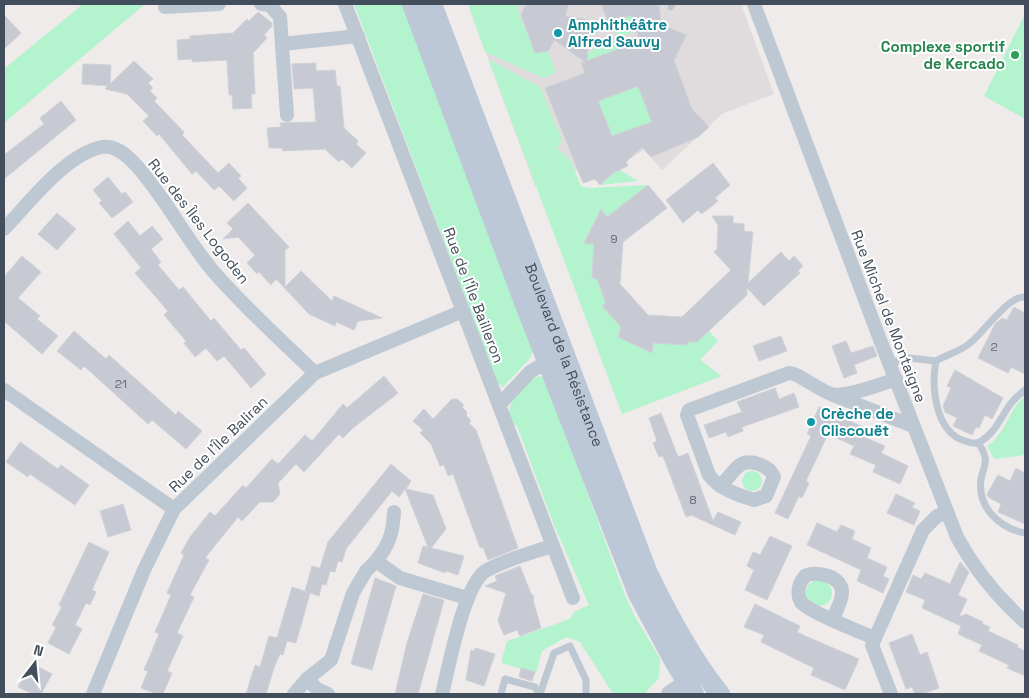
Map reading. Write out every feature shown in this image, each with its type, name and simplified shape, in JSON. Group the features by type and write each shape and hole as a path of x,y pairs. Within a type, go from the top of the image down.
{"main road":[{"name":"Boulevard de la Résistance","path":"412,4 548,361 690,688"},
{"name":"Boulevard de la Résistance","path":"432,4 647,571 650,597 704,672 716,693"}],"street":[{"path":"166,7 219,4"},
{"path":"261,4 270,5 280,17 287,116"},
{"name":"Rue de l'Île Bailleron","path":"345,4 573,598"},
{"name":"Rue Michel de Montaigne","path":"754,4 946,513 970,562 1006,606 1025,622"},
{"path":"282,44 358,36"},
{"name":"Rue des Îles Logoden","path":"4,229 67,165 85,153 103,146 113,148 134,163 159,193 222,281 315,373"},
{"name":"Rue de l'Île Baliran","path":"93,694 144,570 174,509 315,373 463,311"},
{"path":"499,405 530,372 548,361"},
{"path":"720,486 709,475 687,415 689,410 793,372 810,385 913,426"},
{"path":"833,395 896,379"},
{"path":"4,390 174,509"},
{"path":"294,694 307,679 331,660 353,593 366,571 387,547 393,534 394,512"},
{"path":"891,694 872,649 875,638 923,530 937,516 946,513"},
{"path":"442,694 467,598 477,578 487,570 552,546"},
{"path":"376,561 400,578 467,598"},
{"path":"833,619 875,638"},
{"path":"670,694 690,688 704,672"},
{"path":"307,679 317,688 328,694"}],"lane":[{"path":"423,4 432,28"},
{"path":"890,363 909,358 936,361 959,351 970,343 1012,300 1025,297"},
{"path":"936,361 933,380 942,419 959,440 978,443 998,426 1009,404 1025,390"},
{"path":"978,443 985,456 986,465 981,477 980,488 981,498 986,508 1007,527 1025,533"},
{"path":"590,448 632,558 650,597"},
{"path":"539,694 554,653 570,646 586,680 586,694"},
{"path":"501,694 505,679 535,687 539,694"}],"shaded area":[{"path":"468,4 741,4 774,94 722,114 662,170 644,150 626,161 628,166 615,171 600,185 595,179 583,183 577,170 535,186"}],"green space":[{"path":"83,4 145,4 4,123 4,69"},
{"path":"354,4 404,4 533,351 531,357 503,387 498,384"},
{"path":"468,4 520,4 517,9 535,53 548,51 556,72 544,78 485,52"},
{"name":"Complexe sportif de Kercado","path":"1025,14 1025,119 984,96"},
{"path":"631,15 637,31 632,33 617,34 608,24"},
{"path":"614,41 625,44 640,41 581,63 595,48"},
{"path":"488,59 540,87 562,140 557,148 571,161 581,186 588,188 648,185 607,217 600,210 584,242 594,244 592,278 599,279 603,296 607,301 602,306 624,331 618,337 652,353 653,343 688,345 688,342 697,342 698,337 704,336 709,331 718,341 700,360 722,376 622,414"},
{"path":"638,86 652,122 612,137 598,101"},
{"path":"620,170 638,181 600,185 615,171"},
{"path":"541,376 547,383 625,595 634,615 660,659 659,678 644,694 613,694 580,642 566,637 542,651 536,673 501,663 507,641 570,619 574,612 589,605 554,525 517,426 510,423 510,408 516,394 528,382"},
{"path":"1025,397 1025,455 994,459 987,446 994,441 1015,407"},
{"path":"752,471 759,474 762,481 759,488 752,491 745,488 742,481 745,474"},
{"path":"819,580 828,584 832,593 828,602 819,606 810,602 806,593 810,584"}],"building":[{"path":"532,4 569,4 565,16 589,20 587,61 640,41 631,15 609,24 601,4 659,4 661,24 686,35 674,61 692,109 709,127 698,137 651,157 642,147 626,162 628,166 613,173 600,185 595,179 583,183 545,88 585,73 581,63 585,62 554,40 548,51 535,53 521,15 525,6","holes":["638,86 652,122 612,136 598,101"]},
{"path":"258,12 272,23 272,26 264,35 267,38 253,53 255,94 251,94 252,108 233,109 232,95 229,95 227,60 192,62 192,59 178,60 177,40 190,39 190,36 233,33 247,19 249,21"},
{"path":"4,15 21,33 4,49"},
{"path":"134,61 153,79 148,83 153,88 150,91 157,98 154,101 184,132 182,135 218,173 229,163 241,176 238,178 247,188 234,201 219,186 214,190 196,171 192,174 159,134 157,136 143,121 149,116 127,94 105,89 108,86 82,84 83,64 111,65 110,84"},
{"path":"316,63 316,71 335,70 337,86 340,86 344,128 358,141 356,144 366,153 352,168 342,159 339,162 325,149 283,151 282,148 269,148 267,128 281,127 280,123 316,122 313,88 294,89 292,64"},
{"path":"61,101 76,120 4,179 4,155 44,124 40,118"},
{"path":"713,163 730,185 715,198 718,201 707,210 701,214 698,210 683,223 666,200"},
{"path":"108,177 122,194 125,192 133,202 112,218 99,203 102,201 93,190"},
{"path":"648,185 667,208 623,242 620,284 648,315 682,317 731,270 714,252 717,249 718,225 712,216 733,216 733,223 744,224 744,231 753,232 748,283 781,252 789,261 794,256 803,266 798,271 800,273 764,306 747,288 747,295 697,342 688,342 688,345 653,343 652,353 618,337 621,327 602,306 606,303 597,279 592,278 594,244 584,243 601,209 607,217"},
{"path":"248,203 289,247 285,250 285,287 301,271 332,301 334,296 382,318 358,321 354,330 336,322 335,326 309,314 276,279 271,285 259,272 257,274 247,263 255,255 238,237 223,239 233,229 227,223"},
{"path":"57,213 76,229 57,250 38,234"},
{"path":"128,221 140,236 152,226 163,239 151,249 161,262 158,265 179,290 183,287 211,321 214,318 241,350 244,348 266,374 251,388 224,356 217,361 206,348 195,357 184,343 186,341 164,315 168,311 135,273 141,268 114,234"},
{"path":"22,256 41,272 18,298 40,316 37,319 58,336 42,354 4,321 4,277"},
{"path":"1014,307 1025,313 1025,374 1011,367 1008,373 978,358 995,324 1002,318 1007,320"},
{"path":"74,331 106,359 109,355 176,415 178,411 202,431 186,449 152,420 148,424 84,366 81,370 57,351"},
{"path":"781,336 787,351 759,361 753,346"},
{"path":"846,341 851,353 873,346 877,356 854,365 857,373 844,378 832,346"},
{"path":"955,370 1003,398 992,419 985,415 979,428 976,427 972,435 953,426 957,418 945,412 943,406 951,388 947,386"},
{"path":"384,376 398,393 343,438 339,434 304,472 296,464 278,483 280,494 273,502 260,502 242,521 238,517 205,558 209,560 190,595 194,597 177,633 183,636 167,671 172,673 163,694 157,694 141,688 148,671 144,670 159,634 155,632 171,595 167,593 184,555 181,553 190,537 210,512 215,516 243,485 246,488 272,459 278,464 305,435 312,441 343,404 347,408"},
{"path":"775,388 779,399 794,393 799,407 742,427 743,431 728,437 726,432 709,438 704,425 742,412 737,402"},
{"path":"452,399 457,399 464,405 462,407 467,412 466,415 471,421 469,423 476,430 518,548 488,560 483,547 480,548 453,474 448,476 444,465 440,466 431,444 420,433 423,430 413,421 424,409 433,419"},
{"path":"819,407 863,427 859,435 885,446 881,453 908,466 900,484 873,472 876,465 850,454 854,446 828,434 806,481 809,483 802,498 799,496 788,519 775,513 811,436 807,434"},
{"path":"661,413 678,457 688,453 713,521 718,512 741,522 735,535 691,515 686,517 663,456 659,457 653,443 657,441 649,418"},
{"path":"20,442 58,469 61,465 89,485 75,505 30,474 28,477 6,462"},
{"path":"391,464 411,481 406,489 433,495 446,529 431,548 464,556 458,575 446,571 445,573 418,563 423,546 428,547 405,489 399,497 392,491 346,549 342,562 338,561 335,572 330,571 326,585 322,584 319,596 305,591 312,566 320,568 328,542"},
{"path":"1016,468 1025,473 1025,524 998,512 1001,504 988,497 987,494 998,475 1010,481"},
{"path":"896,494 915,503 912,507 920,511 914,525 887,513"},
{"path":"123,504 131,530 108,537 100,511"},
{"path":"817,523 837,532 841,525 855,531 852,539 871,548 867,558 887,567 883,576 889,579 883,593 857,581 861,570 807,545"},
{"path":"770,536 792,546 767,600 745,590 754,570 747,566 753,552 760,555"},
{"path":"89,542 109,552 92,590 96,592 90,605 86,603 75,625 82,629 69,654 48,643 56,627 52,625 62,607 59,605"},
{"path":"960,562 969,572 958,595 967,599 959,617 966,614 983,622 982,624 990,627 988,631 1018,645 1017,647 1025,651 1025,676 1007,668 1009,665 979,651 982,645 958,634 961,626 922,608 925,600 906,592 913,575 921,579 925,573 950,584"},
{"path":"520,566 531,594 534,596 533,600 541,628 520,636 517,630 504,635 498,621 506,593 485,586 497,581 495,576"},
{"path":"375,578 396,586 372,670 351,664"},
{"path":"292,587 310,593 296,643 287,641 283,655 280,654 275,665 266,694 246,694 255,665 260,667 269,636 277,638"},
{"path":"423,594 444,600 418,694 395,694 407,643"},
{"path":"755,604 800,626 797,632 859,659 845,690 811,675 814,668 761,642 764,635 744,627"},
{"path":"912,634 920,655 927,652 939,688 922,694 915,694 912,687 906,689 889,643"},
{"path":"475,648 495,654 484,686 466,680 471,650 474,651"},
{"path":"31,663 52,674 41,694 33,694 18,687"},
{"path":"521,668 535,672 532,681 519,677"}],"place":[{"name":"Amphithéâtre Alfred Sauvy","path":"558,33"},
{"name":"Complexe sportif de Kercado","path":"1015,55"},
{"name":"Crèche de Cliscouët","path":"811,422"}]}
